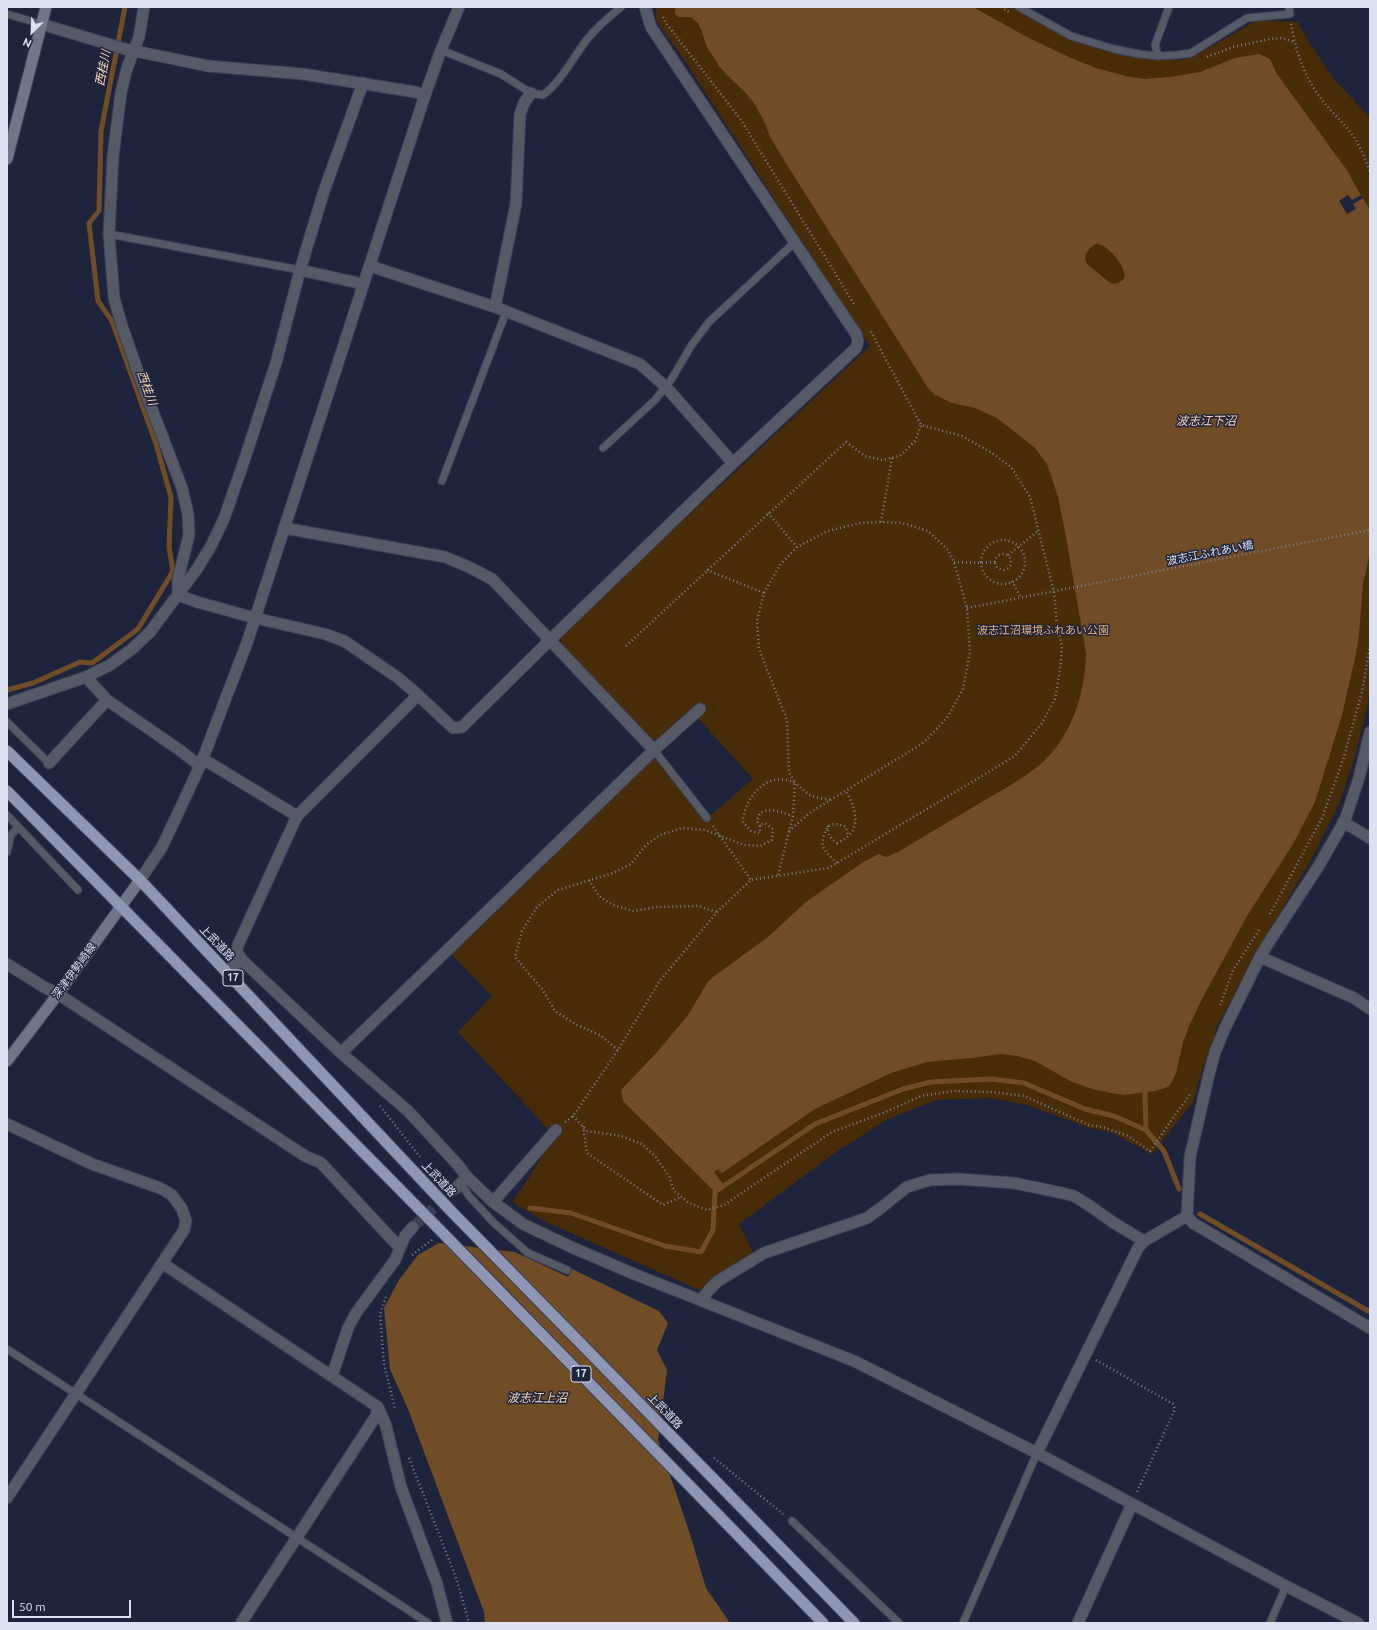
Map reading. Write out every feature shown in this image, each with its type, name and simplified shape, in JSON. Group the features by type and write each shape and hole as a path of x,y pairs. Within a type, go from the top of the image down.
{"highway":[{"name":"上武道路","path":"7,751 140,880 451,1212 854,1623"},
{"name":"17","path":"7,791 435,1225 823,1623"}],"main road":[{"path":"7,159 46,7"},
{"name":"深津伊勢崎線","path":"7,1061 58,994 140,880"}],"street":[{"path":"144,7 139,37 129,50 127,68 122,87 112,171 109,234 114,298 122,326 182,488 188,514 189,535 178,579 178,595"},
{"path":"140,880 162,847 202,763 255,618 425,95 441,50 459,7"},
{"path":"178,595 197,602 255,618 325,634 344,641 397,677 418,694 453,728 462,727 732,463 856,348 858,342 856,334 651,27 645,7"},
{"path":"41,24 129,50 208,66 303,74 363,83 425,95"},
{"path":"7,704 86,677 110,664 132,649 150,632 212,546 224,519 276,363 300,270 324,191 363,83"},
{"path":"495,307 516,204 520,114 524,103 531,93"},
{"path":"370,266 495,307 640,364 666,387 732,463"},
{"path":"300,270 363,284"},
{"path":"284,528 446,557 492,579 654,750"},
{"path":"86,677 107,700 181,751 297,816"},
{"path":"418,694 297,816 238,945 238,952 242,960 341,1053 408,1111 458,1165 461,1183 493,1202 523,1224 570,1248 854,1361 1037,1453 1358,1623"},
{"path":"49,763 107,700"},
{"path":"341,1053 654,750 700,709"},
{"path":"1370,732 1359,778 1343,822 1318,867 1260,957 1225,1028 1209,1074 1190,1157 1186,1216 1193,1223 1370,1328"},
{"path":"1343,822 1370,838"},
{"path":"1260,957 1354,998 1370,1009"},
{"path":"226,971 242,960"},
{"path":"7,964 58,994 298,1151 321,1163 400,1248"},
{"path":"7,1124 92,1164 160,1188 172,1195 182,1208 186,1221 184,1230 7,1498"},
{"path":"493,1202 556,1130"},
{"path":"700,1300 718,1282 764,1253 867,1218 907,1187 930,1180 959,1179 1014,1183 1074,1196 1088,1204 1114,1223 1144,1240"},
{"path":"1037,1453 1138,1248 1144,1240 1186,1216"},
{"path":"332,1376 348,1328 356,1313 395,1260 405,1236 413,1227"},
{"path":"162,1263 378,1407 385,1422 401,1487 437,1584 447,1623"},
{"path":"241,1623 376,1416 378,1407"},
{"path":"1078,1623 1132,1504"}],"lane":[{"path":"441,50 501,74 531,93 543,95 549,90 589,37 604,21 621,7"},
{"path":"1019,7 1071,36 1139,54 1158,56 1177,55 1192,52 1247,18 1289,10"},
{"path":"1158,56 1154,45 1169,7"},
{"path":"7,14 41,24"},
{"path":"109,234 300,270"},
{"path":"603,448 656,400 666,387 691,346 709,322 795,242"},
{"path":"442,481 506,312"},
{"path":"8,724 49,763"},
{"path":"654,750 707,818"},
{"path":"7,816 78,890"},
{"path":"7,852 12,835 18,827"},
{"path":"461,1183 469,1196 493,1222 528,1252 567,1270"},
{"path":"7,1349 428,1623"},
{"path":"963,1623 1037,1453"},
{"path":"792,1521 899,1623"},
{"path":"1270,1623 1286,1586"}],"path":[{"path":"1289,10 1294,42 1309,80 1329,110 1352,134 1370,172"},
{"path":"661,12 666,23 741,120 858,310"},
{"path":"556,1130 573,1116 618,1050 659,982 716,912 751,880 828,868 838,863 1015,756 1042,723 1055,699 1062,647 1057,624 1054,592 1030,497 1012,467 992,453 962,436 921,425 866,324"},
{"path":"626,646 846,442 865,456 882,460 892,458 900,456 915,441 921,425"},
{"path":"881,522 892,458"},
{"path":"768,513 797,547"},
{"path":"778,875 792,816 795,783 789,772 787,720 759,649 757,621 764,593 780,565 797,547 828,531 860,523 881,522 902,523 928,531 948,550 954,562 967,608 970,652 963,689 947,718 923,743 811,812 789,831"},
{"name":"波志江ふれあい橋","path":"967,608 1370,530"},
{"path":"1008,555 1012,560 1011,563 1007,569 999,569 995,562 996,557 1001,554 1008,555 1020,547 1038,531"},
{"path":"1008,540 1020,547 1023,553 1024,566 1018,578 1012,581 998,583 992,580 983,570 981,563 984,550 994,541 1008,540"},
{"path":"954,562 995,562"},
{"path":"708,570 764,593"},
{"path":"1012,581 1021,598"},
{"path":"1269,915 1322,818 1342,760 1362,692 1370,644"},
{"path":"792,816 775,810 766,809 760,813 757,821 760,826 760,833 751,831 743,822 744,812 754,792 763,785 774,781 786,780 795,783 811,796 831,800"},
{"path":"828,826 827,832 829,836 837,843 848,837 854,831 856,822 853,803 846,791"},
{"path":"707,818 751,880"},
{"path":"618,1050 600,1035 576,1025 555,1010 542,989 515,957 522,931 537,907 558,890 612,873 631,864 646,845 660,835 682,828 705,830 744,845 760,846 772,840 773,829 766,823 760,826"},
{"path":"838,863 825,851 821,843 821,838 828,826 834,824 840,824 846,827 848,837"},
{"path":"589,880 600,896 613,905 633,911 657,907 698,906 716,912"},
{"path":"1233,970 1261,927"},
{"path":"573,1116 587,1131 621,1136 642,1144 655,1156 669,1176 674,1191 689,1203 707,1210 724,1205 832,1132 883,1113 921,1096 953,1091 993,1092 1024,1096 1089,1125 1103,1127 1128,1136 1150,1151 1159,1139"},
{"path":"377,1102 422,1158"},
{"path":"583,1126 587,1153 663,1205 681,1197"},
{"path":"409,1260 412,1254 437,1237"},
{"path":"389,1290 382,1304 380,1314 384,1364 396,1416"},
{"path":"1085,1354 1173,1404 1175,1409 1132,1504"},
{"path":"407,1451 457,1580 469,1623"},
{"path":"710,1455 792,1521"}],"green space":[{"name":"波志江沼環境ふれあい公園","path":"656,7 1013,7 1041,24 1078,43 1135,57 1179,60 1196,55 1258,20 1298,22 1308,41 1334,79 1370,118 1370,695 1355,757 1339,804 1311,860 1268,933 1216,1028 1213,1044 1203,1067 1193,1102 1152,1154 1111,1132 1090,1128 1027,1105 990,1098 936,1100 888,1119 839,1150 739,1224 754,1254 699,1290 544,1221 512,1202 545,1151 558,1137 548,1129 458,1032 492,996 450,953 655,756 705,820 753,779 690,709 660,741 652,739 561,645 560,637 870,346 687,64 656,20"}],"water":[{"name":"波志江下沼","path":"675,7 973,7 1027,37 1071,58 1096,68 1144,79 1200,72 1235,58 1259,54 1270,59 1277,74 1349,173 1370,210 1370,552 1363,584 1356,654 1342,715 1315,802 1293,844 1247,916 1203,997 1183,1042 1176,1073 1168,1087 1155,1091 1124,1095 1111,1093 1092,1089 1070,1081 1035,1061 1017,1056 1001,1054 927,1062 891,1073 815,1109 722,1173 718,1169 714,1172 724,1185 715,1192 623,1101 621,1090 657,1052 688,1015 707,983 713,977 768,937 806,902 865,861 879,854 886,857 896,853 1013,784 1044,761 1063,738 1076,711 1083,682 1086,653 1058,497 1047,464 1035,448 997,418 975,408 952,403 935,395 928,388 787,165 770,137 765,123 754,103 719,66 707,47 698,23 691,17 679,17 675,14","holes":["1096,244 1101,245 1110,251 1122,266 1125,276 1118,283 1114,284 1109,282 1087,264 1085,258 1087,252"]},
{"name":"波志江上沼","path":"439,1243 515,1252 568,1277 572,1269 659,1311 668,1323 657,1350 667,1370 658,1440 689,1531 706,1588 730,1623 485,1623 484,1612 408,1409 390,1369 384,1308 399,1280 418,1255"}],"pier":[{"path":"1348,195 1352,200 1361,195 1363,198 1353,204 1356,209 1347,214 1339,201"}],"waterway":[{"name":"西桂川","path":"7,690 33,683 80,662 92,663 138,629 173,571 169,547 171,497 156,444 112,321 98,301 89,223 99,211 101,131 125,7"},
{"path":"530,1208 571,1213 665,1246 701,1252 713,1230 715,1192 815,1124 903,1089 931,1082 991,1079 1024,1083 1085,1109 1114,1116 1146,1130 1164,1151 1179,1189"},
{"path":"1145,1092 1146,1130"},
{"path":"1200,1214 1370,1312"}],"tunnel":[{"path":"413,1227 456,1188"}]}
